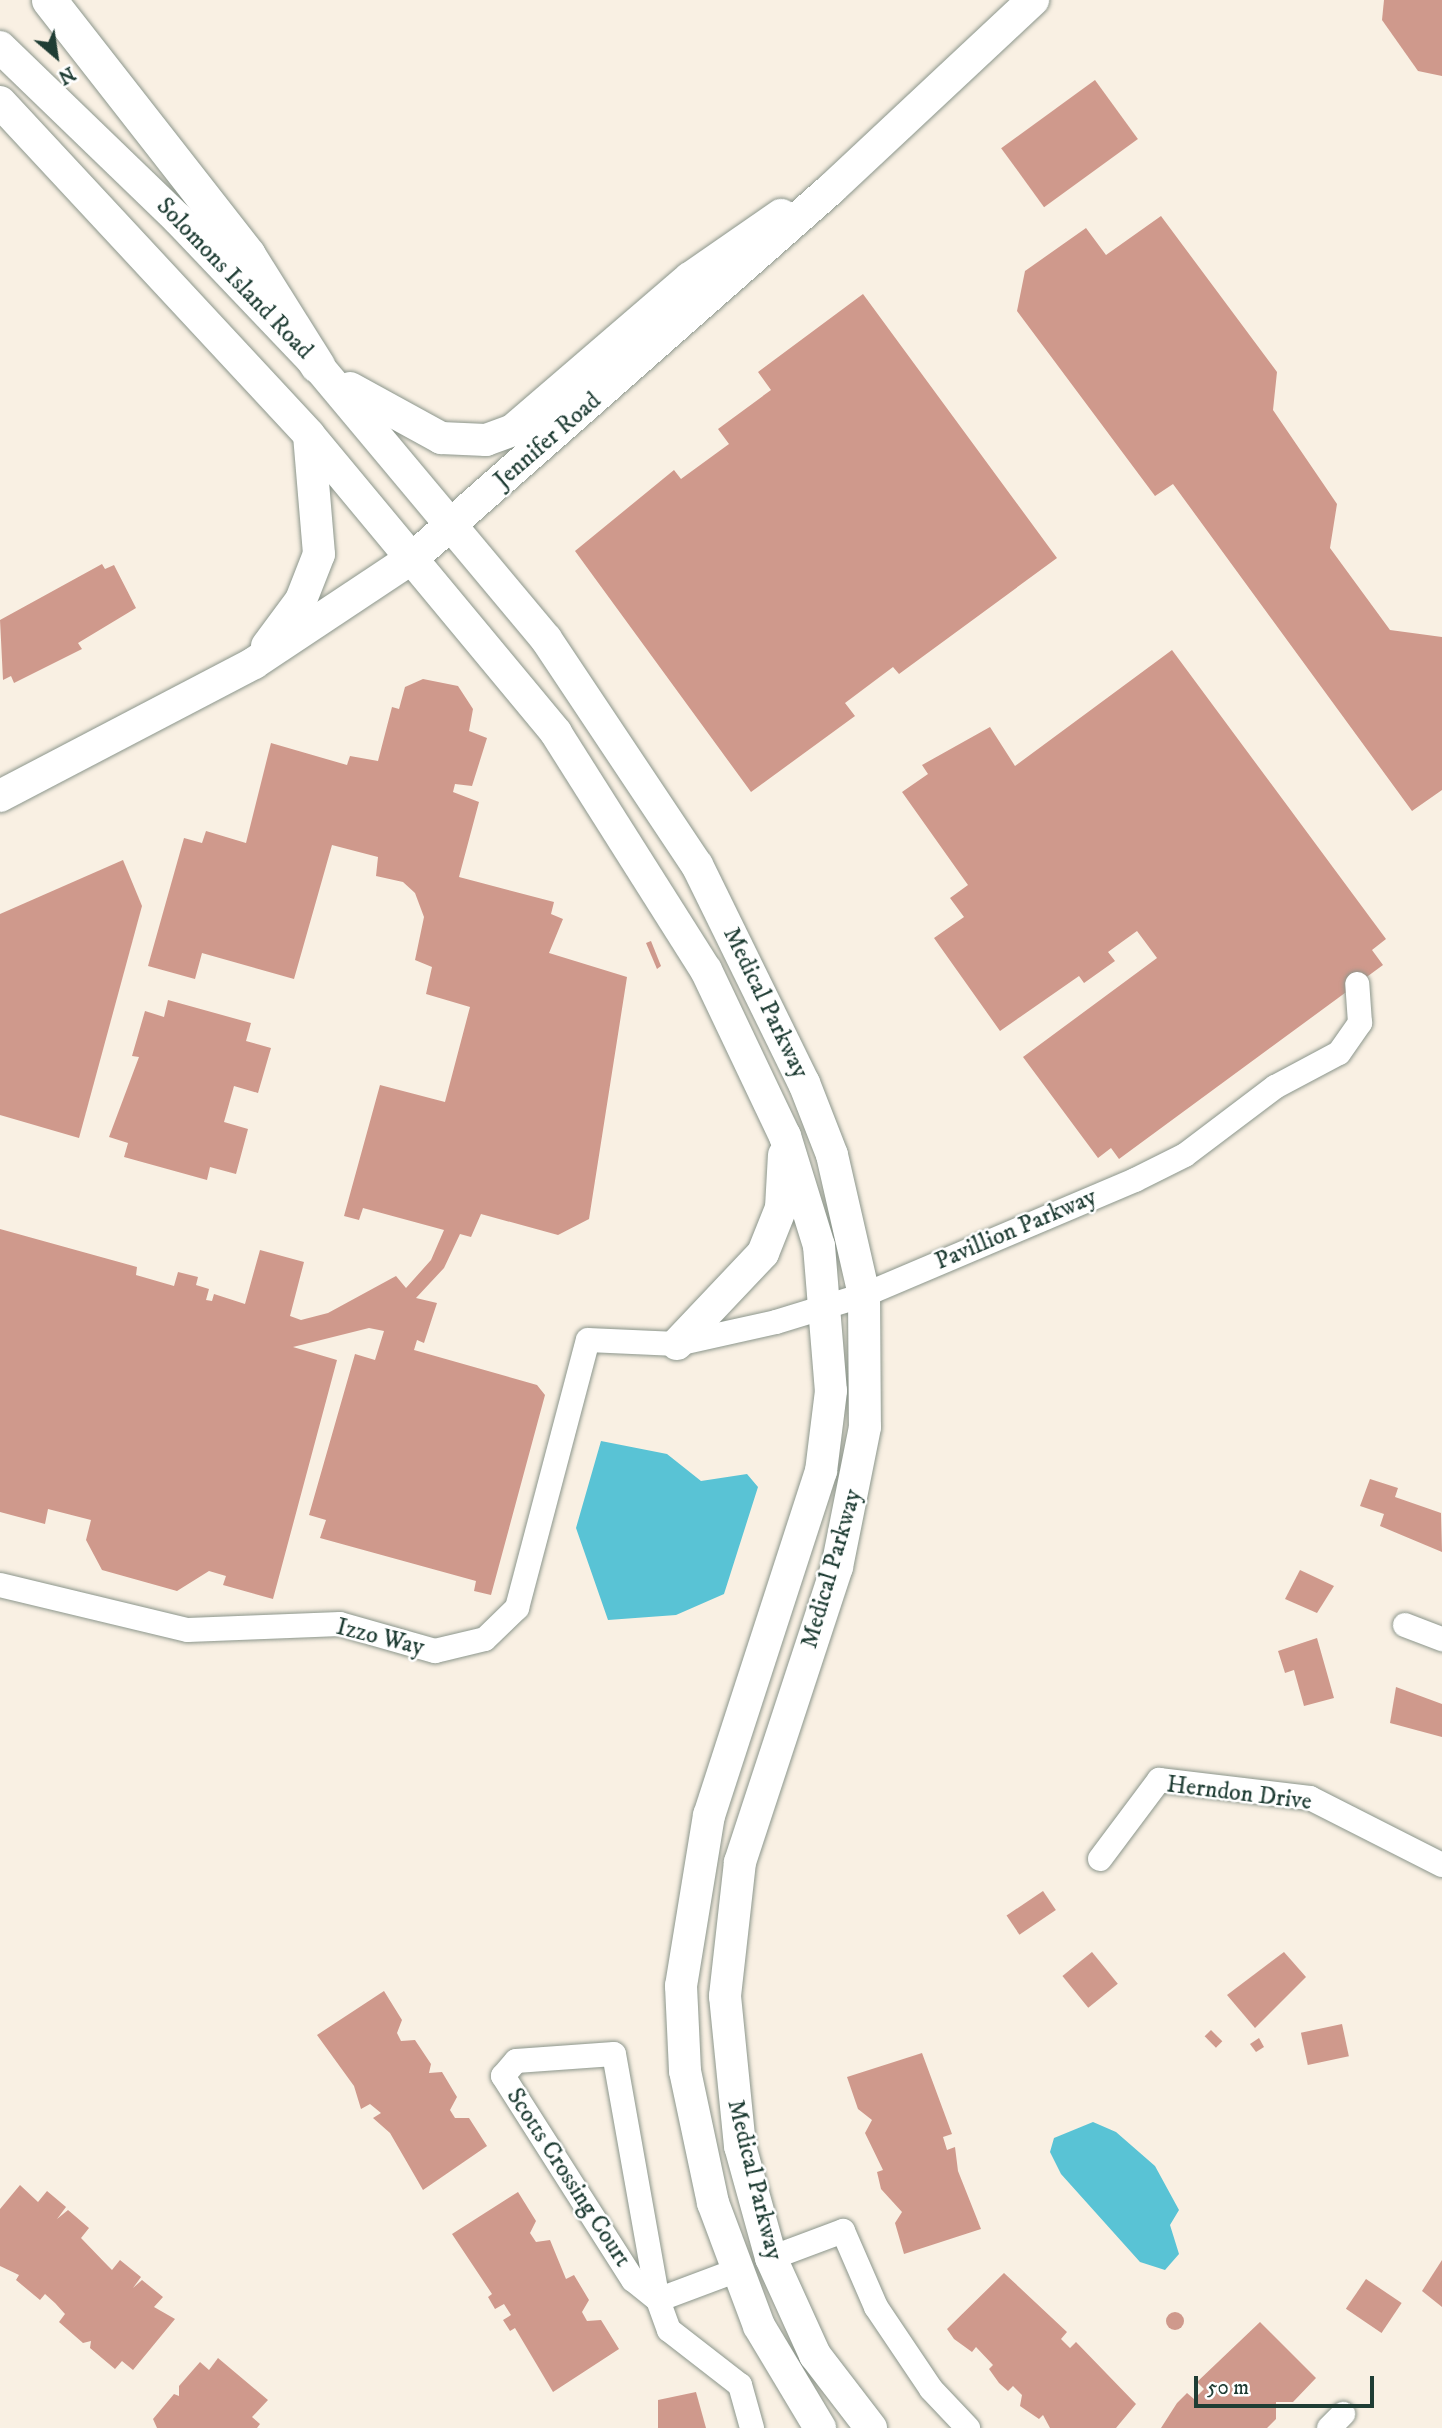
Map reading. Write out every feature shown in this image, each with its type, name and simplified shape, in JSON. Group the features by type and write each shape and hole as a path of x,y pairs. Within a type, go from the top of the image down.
{"highway":[{"path":"49,0 248,255 317,365"}],"main road":[{"name":"Jennifer Road","path":"0,796 254,663 415,556 454,525 831,189 1033,0"},
{"name":"Solomons Island Road","path":"0,47 178,219 317,365 454,525"},
{"name":"Solomons Island Road","path":"0,102 309,435 415,556"},
{"path":"317,365 411,426 441,438 486,440 513,430 736,242 831,189"},
{"path":"254,663 301,600 316,564 320,535 309,435"},
{"name":"Medical Parkway","path":"454,525 591,701 697,865 804,1083 832,1155 864,1295 865,1427 856,1495 752,1819 726,1952 731,2089 771,2258 815,2355 871,2428"},
{"name":"Medical Parkway","path":"415,556 556,733 615,821 706,970 785,1136 809,1206 829,1306 831,1391 821,1471 722,1766 696,1868 683,1954 685,2071 713,2203 735,2271 792,2388 820,2428"},
{"path":"677,1344 763,1253 783,1196 785,1136"}],"street":[{"name":"Pavillion Parkway","path":"589,1340 677,1344 829,1306 864,1295 1185,1155 1275,1087 1352,1040 1360,1023 1357,984"},
{"name":"Izzo Way","path":"0,1585 188,1630 340,1624 435,1651 485,1640 517,1608 589,1340"},
{"path":"1405,1625 1442,1639"},
{"name":"Herndon Drive","path":"1100,1859 1159,1780 1310,1798 1442,1865"},
{"name":"Scotts Crossing Court","path":"614,2054 658,2300 633,2280 503,2076 516,2061 614,2054"},
{"path":"771,2258 844,2231 876,2307 931,2389 968,2428"},
{"path":"735,2271 658,2300 669,2330 740,2385 752,2428"}],"water":[{"path":"601,1441 667,1454 701,1481 747,1474 758,1487 724,1594 676,1615 608,1620 576,1528"},
{"path":"1093,2122 1116,2132 1155,2166 1179,2210 1170,2225 1179,2254 1165,2270 1140,2262 1061,2174 1050,2152 1054,2138"}],"building":[{"path":"1384,0 1442,0 1442,76 1418,71 1382,20"},
{"path":"1095,80 1138,139 1044,207 1001,148"},
{"path":"1161,216 1277,372 1273,410 1337,504 1330,548 1390,630 1442,637 1442,790 1412,811 1173,484 1155,496 1017,311 1025,271 1086,228 1106,255"},
{"path":"863,294 1057,558 899,674 893,667 845,703 855,716 751,792 575,551 674,470 681,479 729,444 718,429 771,390 758,372"},
{"path":"102,564 105,569 114,565 136,608 78,643 82,649 14,683 11,676 3,680 0,620"},
{"path":"1172,650 1386,939 1372,950 1383,965 1119,1159 1111,1148 1098,1158 1023,1057 1157,958 1137,931 1108,952 1115,961 1084,983 1079,976 1000,1031 934,938 964,917 950,898 968,885 902,792 928,774 922,765 990,727 1015,766"},
{"path":"423,679 458,686 473,709 469,731 487,738 472,786 455,784 453,792 479,802 459,877 554,902 551,914 563,919 549,953 627,977 589,1219 558,1235 481,1214 471,1237 460,1234 444,1268 416,1298 437,1303 424,1343 417,1340 414,1350 537,1385 545,1395 491,1595 474,1591 476,1581 320,1538 326,1520 309,1515 355,1354 375,1360 384,1331 369,1328 293,1347 337,1360 273,1599 223,1585 226,1576 209,1571 177,1591 102,1570 86,1540 91,1520 48,1509 45,1524 0,1512 0,1229 137,1267 136,1275 174,1286 178,1272 198,1277 196,1285 209,1289 206,1300 212,1301 214,1294 245,1304 260,1250 304,1262 290,1316 301,1320 328,1313 396,1276 406,1288 431,1260 444,1230 363,1208 359,1220 344,1216 380,1085 445,1102 470,1007 426,994 432,967 415,960 424,917 415,893 403,882 376,876 378,857 332,845 294,979 202,953 195,979 148,966 184,838 202,843 206,831 246,843 271,743 347,765 350,756 378,761 392,707 399,709 405,687"},
{"path":"123,860 142,906 79,1138 0,1115 0,914"},
{"path":"651,941 661,966 657,969 646,943"},
{"path":"168,1000 251,1023 246,1041 271,1048 258,1093 234,1086 224,1122 248,1129 236,1174 210,1167 207,1180 124,1157 128,1143 109,1137 139,1057 132,1056 145,1011 164,1017"},
{"path":"1370,1479 1398,1488 1395,1497 1441,1513 1442,1552 1380,1526 1384,1514 1360,1506"},
{"path":"1300,1570 1334,1586 1317,1613 1285,1599"},
{"path":"1317,1638 1334,1698 1304,1706 1294,1670 1285,1673 1278,1651"},
{"path":"1396,1687 1442,1704 1442,1737 1390,1723"},
{"path":"1043,1891 1056,1910 1019,1935 1007,1916"},
{"path":"1092,1952 1118,1984 1088,2008 1062,1976"},
{"path":"1284,1952 1306,1977 1255,2028 1227,1995"},
{"path":"384,1991 402,2020 397,2033 401,2041 415,2040 431,2064 429,2073 442,2072 457,2097 450,2110 455,2118 469,2118 487,2146 423,2190 390,2133 373,2118 381,2113 370,2104 361,2109 354,2086 317,2035"},
{"path":"1342,2024 1349,2056 1308,2065 1301,2033"},
{"path":"1211,2030 1222,2041 1216,2048 1205,2036"},
{"path":"1259,2038 1264,2047 1256,2052 1250,2044"},
{"path":"922,2053 952,2134 943,2137 947,2150 955,2147 958,2171 981,2229 904,2254 895,2223 902,2212 881,2189 877,2172 883,2170 865,2133 872,2120 858,2109 847,2077"},
{"path":"20,2185 38,2202 47,2191 66,2207 57,2219 68,2210 89,2228 81,2238 112,2270 120,2260 141,2277 133,2288 142,2280 163,2297 154,2307 175,2319 133,2370 122,2361 115,2369 90,2348 91,2341 83,2343 59,2322 65,2314 45,2294 40,2300 16,2280 19,2275 0,2266 0,2209"},
{"path":"518,2192 536,2221 530,2233 536,2242 550,2240 566,2279 574,2275 589,2300 582,2312 587,2321 601,2320 619,2349 553,2392 515,2328 510,2331 503,2320 511,2315 504,2304 495,2309 488,2297 492,2294 452,2234"},
{"path":"1442,2260 1442,2307 1422,2291"},
{"path":"1004,2273 1067,2332 1061,2339 1070,2348 1076,2342 1136,2404 1116,2428 1050,2428 1043,2415 1039,2419 1020,2406 1022,2395 1013,2386 1008,2391 999,2383 989,2369 993,2365 976,2347 972,2352 954,2339 947,2329"},
{"path":"1366,2279 1402,2303 1382,2333 1346,2309"},
{"path":"1175,2312 1181,2315 1184,2321 1181,2327 1175,2330 1169,2327 1166,2321 1169,2315"},
{"path":"1260,2322 1316,2378 1293,2402 1276,2402 1276,2419 1267,2428 1161,2428 1177,2403 1187,2393 1194,2399 1204,2389 1197,2382"},
{"path":"218,2358 268,2400 252,2417 260,2424 257,2428 157,2428 153,2419 174,2394 179,2396 179,2386 200,2362 209,2370"},
{"path":"696,2392 706,2428 658,2428 658,2400"}]}
